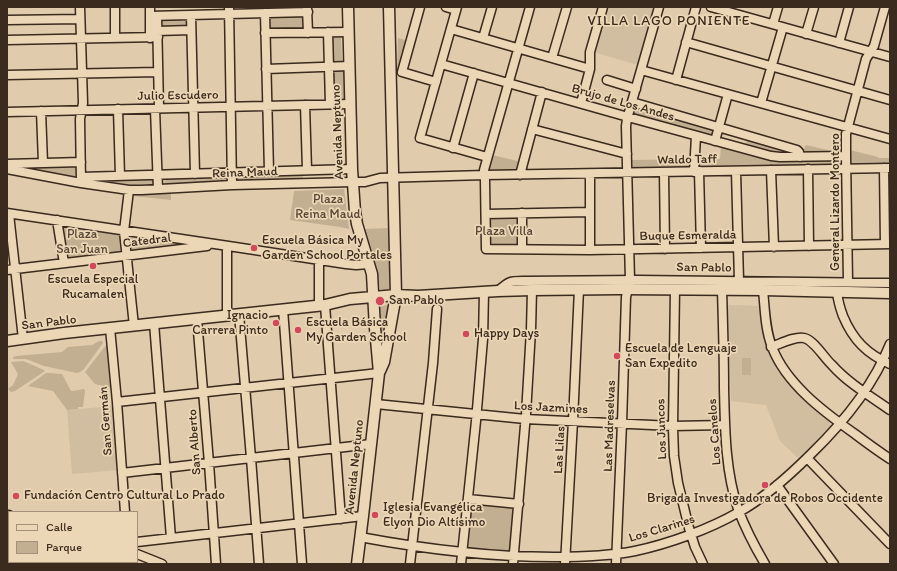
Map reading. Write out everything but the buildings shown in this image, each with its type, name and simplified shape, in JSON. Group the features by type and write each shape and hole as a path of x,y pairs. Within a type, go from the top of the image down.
{"main road":[{"name":"Avenida Neptuno","path":"348,7 352,169 356,219 372,279 379,373 357,564"},
{"name":"Avenida Neptuno","path":"379,373 384,362 396,298 389,7"},
{"name":"San Pablo","path":"7,341 64,333 326,304 350,299 373,300 396,298 408,300 418,296 498,291 579,289 629,285 674,289 890,293"}],"street":[{"path":"80,7 83,103 80,117 81,180"},
{"path":"115,7 115,38"},
{"path":"150,7 153,16 158,72 158,190"},
{"path":"420,7 402,72 436,82"},
{"path":"446,7 457,8 420,138 487,157"},
{"path":"483,38 492,7"},
{"path":"530,7 484,170 486,214 590,212"},
{"path":"552,58 566,7"},
{"path":"581,104 590,69 590,52 603,7"},
{"name":"Las Madreselvas","path":"616,564 626,297 629,285 626,126 659,7"},
{"path":"676,80 696,7"},
{"path":"711,7 741,11 773,24 890,57"},
{"path":"773,24 778,7"},
{"path":"806,34 814,7"},
{"path":"839,43 849,7"},
{"name":"General Lizardo Montero","path":"848,282 846,137 866,59 874,46 885,7"},
{"path":"153,16 191,15 229,11 265,13 307,10 308,33"},
{"path":"229,11 232,185"},
{"path":"265,13 269,172"},
{"path":"191,15 195,174"},
{"path":"7,20 80,19"},
{"path":"761,103 783,27"},
{"path":"451,29 590,69"},
{"path":"7,40 115,38 192,30"},
{"path":"328,32 330,104"},
{"path":"266,33 348,32"},
{"path":"686,42 890,100"},
{"name":"Brujo de Los Andes","path":"441,64 771,156 846,156"},
{"path":"266,68 349,66"},
{"path":"642,70 890,139"},
{"path":"7,75 158,72"},
{"path":"453,148 474,73"},
{"path":"607,80 636,89"},
{"path":"520,175 542,92"},
{"path":"715,141 728,94"},
{"name":"Brujo de Los Andes","path":"632,102 797,150 800,157"},
{"name":"Julio Escudero","path":"7,112 350,104"},
{"path":"305,105 307,170"},
{"path":"118,109 120,176"},
{"path":"41,111 43,163"},
{"path":"532,129 627,154"},
{"path":"696,136 696,172 701,248"},
{"path":"7,164 81,162"},
{"path":"887,168 887,244"},
{"name":"Waldo Taff","path":"484,175 887,168"},
{"name":"Reina Maud","path":"7,169 81,180 129,190 158,190 232,185 365,182 380,178 484,175"},
{"name":"Reina Maud","path":"81,180 120,176 352,169"},
{"path":"808,169 809,246"},
{"path":"772,170 774,247"},
{"path":"736,171 739,281"},
{"path":"664,172 665,249"},
{"path":"590,174 590,250"},
{"path":"129,190 124,231 134,326"},
{"path":"23,339 11,269 8,214 57,220 351,265 369,264"},
{"name":"Buque Esmeralda","path":"486,214 486,249 629,250 887,244"},
{"path":"522,214 522,249"},
{"path":"57,220 64,263"},
{"name":"Catedral","path":"11,269 218,244"},
{"path":"226,315 227,246"},
{"path":"318,260 326,304 341,519"},
{"name":"San Pablo","path":"498,291 505,284 513,281 629,285 739,281 890,283"},
{"name":"Las Lilas","path":"565,560 574,421 579,289"},
{"name":"Los Juncos","path":"674,289 673,448 676,477 690,534 703,564"},
{"path":"514,560 526,418 532,290"},
{"name":"Los Canelos","path":"722,290 725,425 728,464 736,504 751,538 765,564"},
{"path":"763,290 767,329 772,346 780,364 796,385 811,400 840,424 890,459"},
{"path":"461,564 477,414 483,339 484,292"},
{"path":"837,292 838,301 843,315 854,336 867,350 886,363"},
{"path":"283,309 302,564"},
{"path":"410,564 438,309"},
{"path":"239,314 259,564"},
{"name":"San Alberto","path":"197,319 216,564"},
{"path":"154,323 171,538"},
{"name":"San Germán","path":"110,328 125,511"},
{"path":"772,346 797,338 808,340 813,343 841,374 890,410"},
{"name":"Los Clarines","path":"360,537 412,546 514,560 565,560 634,551 658,545 690,534 715,524 754,503 807,458 840,424 877,372 886,363 890,344"},
{"path":"117,402 379,373"},
{"name":"Los Jazmines","path":"376,404 477,414 574,421 673,426 725,425"},
{"path":"122,473 371,444"},
{"path":"807,458 890,544"},
{"path":"777,485 834,564"},
{"path":"468,499 519,504"},
{"path":"138,542 363,516"},
{"path":"138,554 162,564"}],"shaded area":[{"path":"605,7 655,7 638,65 593,52"},
{"path":"728,305 761,306 765,343 777,370 793,388 829,421 831,426 798,458 780,441 766,405 731,401"},
{"path":"113,406 119,470 72,474 67,410"}],"green space":[{"path":"306,15 306,31 269,31 269,16"},
{"path":"188,17 188,27 160,28 160,18"},
{"path":"324,34 341,34 342,64 324,64"},
{"path":"398,38 409,41 400,69 397,69"},
{"path":"345,70 346,101 329,101 328,71"},
{"path":"634,104 717,128 714,138 631,116"},
{"path":"748,138 796,151 796,154 774,155 745,146"},
{"path":"806,145 836,152 803,155"},
{"path":"721,146 775,160 842,158 850,150 878,158 890,158 890,166 633,170 632,160 720,159"},
{"path":"492,155 522,162 519,172 488,172"},
{"path":"78,164 78,177 8,167"},
{"path":"303,171 303,180 236,182 235,174"},
{"path":"228,174 228,183 165,185 164,176"},
{"path":"153,177 156,186 130,187 86,180"},
{"name":"Plaza Reina Maud","path":"344,189 349,229 290,220 294,191"},
{"path":"134,194 171,194 171,200 134,196"},
{"name":"Plaza Villa","path":"488,217 519,217 520,248 488,247"},
{"name":"Plaza San Juan","path":"63,225 186,243 190,245 68,260"},
{"path":"391,228 393,290 380,289 377,270 364,229"},
{"path":"389,305 382,369 378,307"},
{"path":"102,341 103,343 84,369 77,373 44,366 26,359 13,359 13,357 16,356 62,352 68,347 92,345"},
{"path":"107,344 112,388 95,384 85,372"},
{"path":"742,358 751,358 751,375 742,375"},
{"path":"23,361 45,371 15,391 11,392 8,389 13,385 18,374 11,362"},
{"path":"46,373 62,374 71,391 84,389 83,407 67,410 53,391 28,386"},
{"path":"474,503 512,507 514,509 511,549 508,551 468,549 471,505"},
{"path":"7,517 8,563 121,563 121,564 7,564"}],"place":[{"name":"Escuela Básica My Garden School Portales","path":"254,248"},
{"name":"Escuela Especial Rucamalen","path":"93,266"},
{"name":"San Pablo","path":"380,301"},
{"name":"Ignacio Carrera Pinto","path":"276,323"},
{"name":"Escuela Básica My Garden School","path":"298,330"},
{"name":"Happy Days","path":"466,334"},
{"name":"Escuela de Lenguaje San Expedito","path":"617,356"},
{"name":"Brigada Investigadora de Robos Occidente","path":"765,485"},
{"name":"Fundación Centro Cultural Lo Prado","path":"16,496"},
{"name":"Iglesia Evangélica Elyon Dio Altísimo","path":"375,515"}],"district":[{"name":"VILLA LAGO PONIENTE","path":"669,21"}]}
